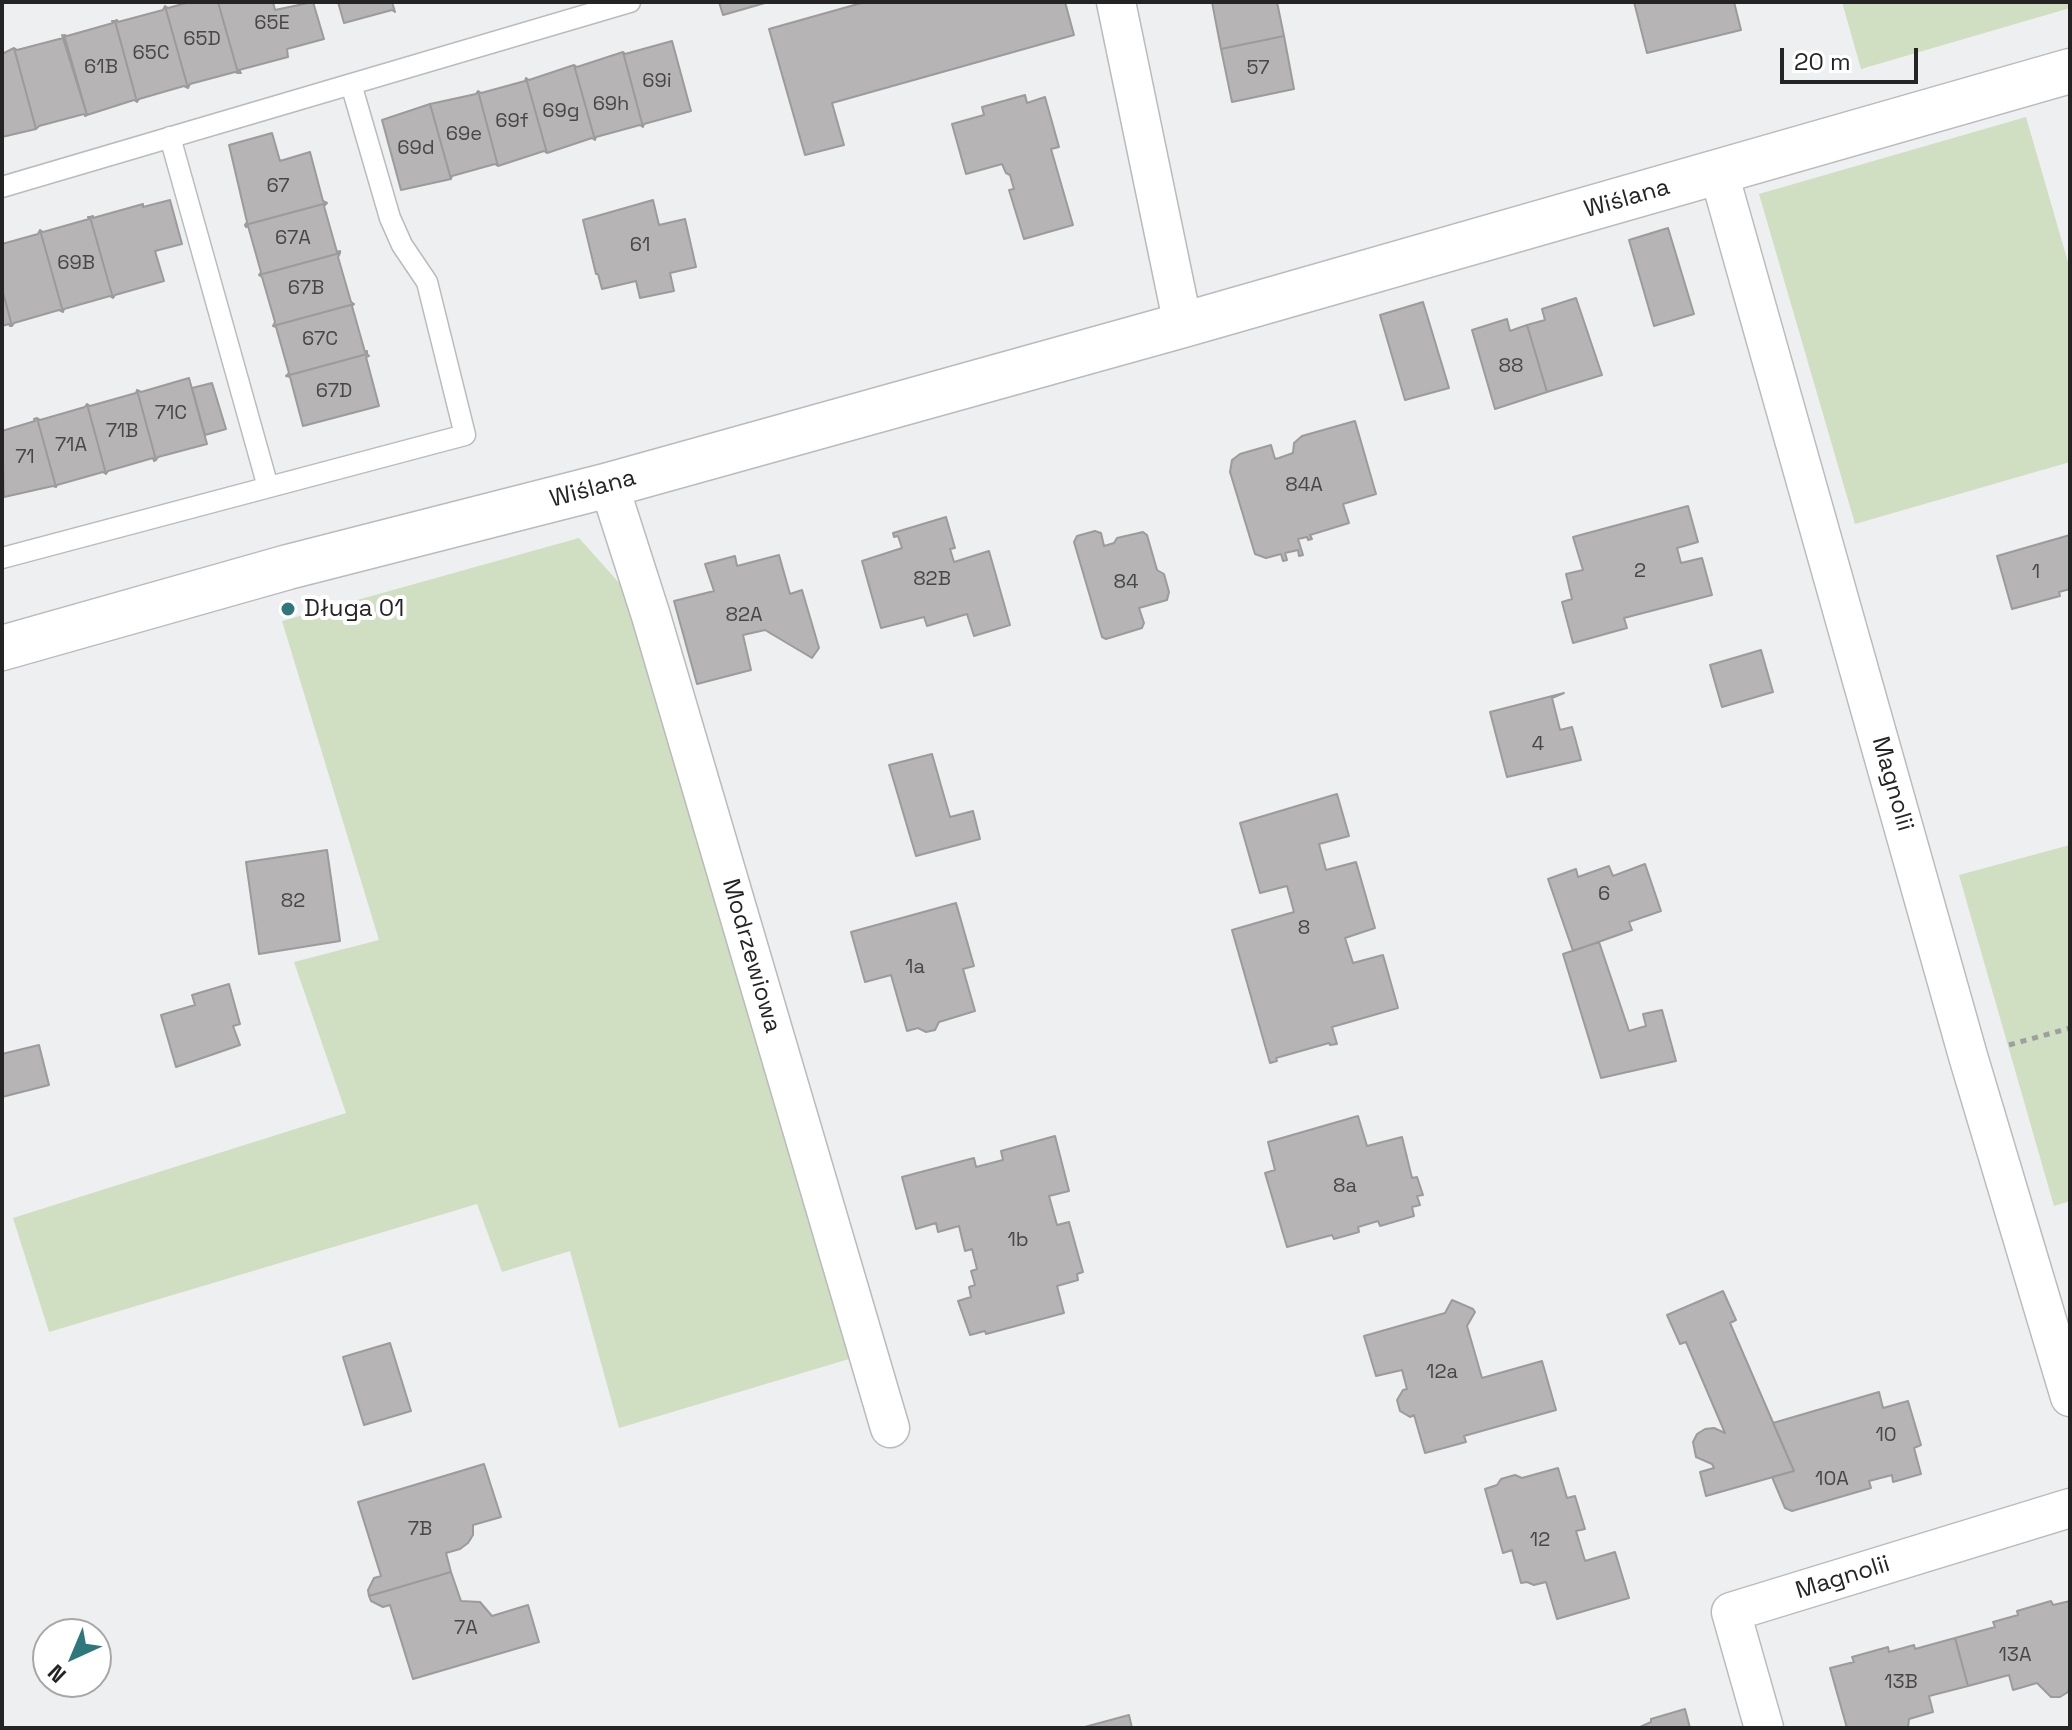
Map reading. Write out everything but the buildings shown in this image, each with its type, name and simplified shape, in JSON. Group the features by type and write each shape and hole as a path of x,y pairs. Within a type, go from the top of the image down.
{"main road":[{"name":"Wiślana","path":"2,648 288,567 609,485 1183,325 2070,71"}],"street":[{"path":"1116,2 1183,325"},
{"name":"Magnolii","path":"1718,170 1968,1056 2070,1397"},
{"name":"Modrzewiowa","path":"609,485 656,632 890,1428"},
{"name":"Magnolii","path":"1764,1728 1731,1612 2070,1508"}],"lane":[{"path":"2,187 630,2"},
{"path":"2,558 465,435 427,282 394,230 351,84"},
{"path":"170,137 268,487"}],"path":[{"path":"1968,1056 2070,1028"}],"green space":[{"path":"1842,2 2070,2 2070,8 1861,69"},
{"path":"2026,117 2070,269 2070,462 1855,524 1759,194"},
{"path":"579,538 629,594 849,1359 619,1428 570,1251 502,1272 477,1204 49,1332 13,1218 346,1113 294,962 379,940 282,621"},
{"path":"2070,845 2070,1201 2054,1206 1959,875"}],"place":[{"name":"Długa 01","path":"288,609"}]}
